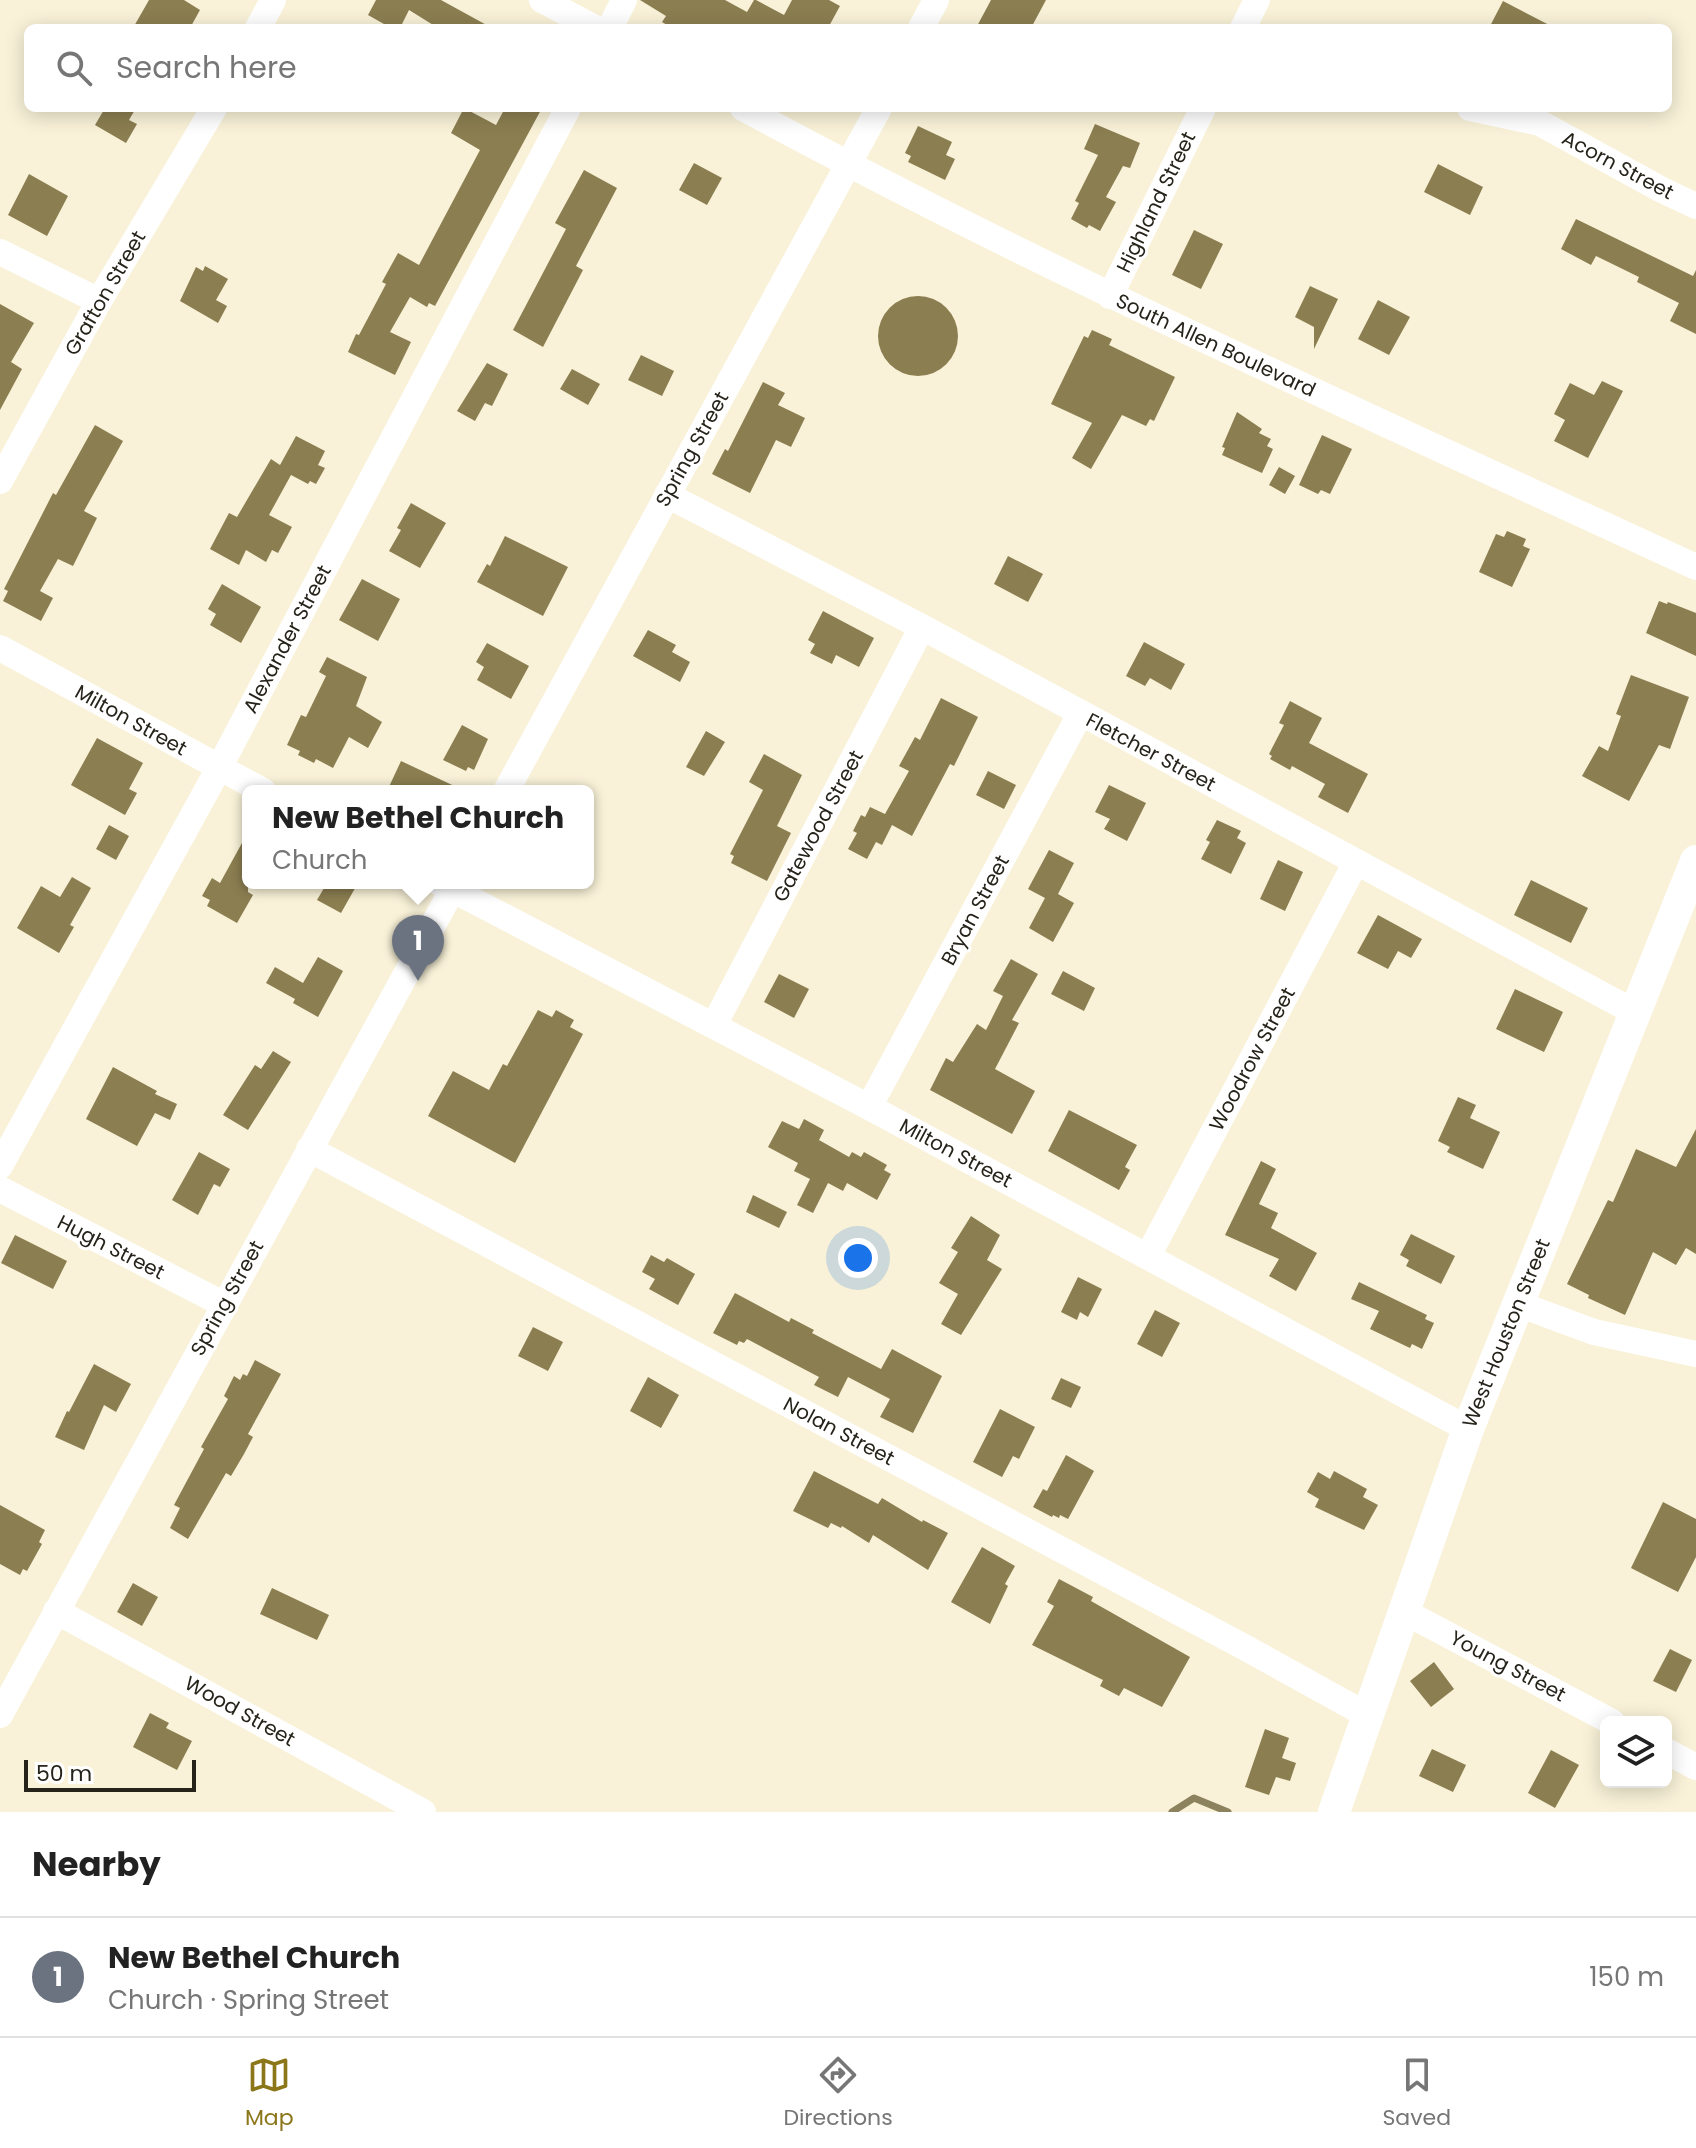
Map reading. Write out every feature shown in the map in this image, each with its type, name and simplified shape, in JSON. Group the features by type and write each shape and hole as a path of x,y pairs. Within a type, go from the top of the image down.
{"main road":[{"name":"West Houston Street","path":"1334,1812 1468,1429 1634,1012 1695,870"}],"street":[{"path":"260,24 273,0"},
{"path":"542,0 587,24"},
{"path":"612,24 624,0"},
{"path":"923,24 936,0"},
{"path":"1245,24 1257,0"},
{"name":"Grafton Street","path":"0,481 99,301 212,112"},
{"name":"Alexander Street","path":"0,1166 219,768 566,112"},
{"name":"South Allen Boulevard","path":"750,112 1110,296 1696,567"},
{"name":"Spring Street","path":"509,785 877,112"},
{"name":"Highland Street","path":"1110,296 1201,112"},
{"name":"Acorn Street","path":"1502,112 1534,116 1662,190 1696,206"},
{"path":"0,252 99,301"},
{"name":"Fletcher Street","path":"667,495 922,627 1634,1012"},
{"name":"Gatewood Street","path":"714,1025 922,627"},
{"name":"Milton Street","path":"0,648 252,785"},
{"name":"Bryan Street","path":"869,1107 1080,714"},
{"name":"Woodrow Street","path":"1148,1256 1356,862"},
{"name":"Spring Street","path":"0,1715 448,889"},
{"name":"Milton Street","path":"458,889 1468,1429"},
{"name":"Nolan Street","path":"309,1149 1367,1715"},
{"name":"Hugh Street","path":"0,1189 223,1304"},
{"path":"1518,1304 1594,1332 1696,1354"},
{"name":"Wood Street","path":"56,1611 392,1804 423,1812"},
{"name":"Young Street","path":"1403,1611 1601,1716"},
{"path":"1672,1754 1696,1767"}],"building":[{"path":"149,0 184,0 200,10 192,24 135,24"},
{"path":"376,0 441,0 485,24 432,24 409,10 402,24 384,24 368,15"},
{"path":"640,0 725,0 747,12 756,0 784,15 792,0 829,0 840,6 830,24 665,24 662,22 666,16"},
{"path":"991,0 1046,0 1033,24 978,24"},
{"path":"1503,1 1547,24 1491,24"},
{"path":"103,112 134,112 129,120 137,124 126,143 95,125"},
{"path":"462,112 472,112 496,125 503,112 540,112 435,306 429,303 427,307 410,297 390,332 411,342 395,375 348,352 386,284 382,282 398,253 419,265 480,150 451,133"},
{"path":"1095,124 1140,143 1130,168 1123,166 1106,197 1116,202 1100,231 1071,219 1079,203 1075,201 1098,155 1084,149"},
{"path":"918,126 952,142 946,155 955,159 945,180 908,162 911,156 905,153"},
{"path":"694,163 722,178 707,205 679,190"},
{"path":"1438,164 1483,187 1470,215 1424,192"},
{"path":"584,170 617,188 576,266 583,270 543,347 513,330 566,229 555,223"},
{"path":"29,174 68,196 47,236 8,215"},
{"path":"1576,219 1693,276 1696,270 1696,334 1670,321 1679,303 1637,282 1639,277 1596,256 1591,265 1561,249"},
{"path":"1194,230 1223,244 1201,289 1172,275"},
{"path":"205,266 228,279 216,300 227,306 218,323 180,301 196,267 203,271"},
{"path":"1310,286 1338,299 1314,349 1314,327 1295,317"},
{"path":"918,296 933,299 946,308 955,321 958,336 955,351 946,364 933,373 918,376 903,373 890,364 881,351 878,336 881,321 890,308 903,299"},
{"path":"1378,300 1410,317 1389,355 1358,339"},
{"path":"0,304 34,323 11,362 22,369 0,410"},
{"path":"1092,330 1112,339 1109,345 1175,377 1154,421 1150,419 1146,426 1122,415 1091,469 1072,458 1092,423 1051,404 1084,336 1088,338"},
{"path":"641,355 674,371 662,396 628,380"},
{"path":"487,363 508,374 492,406 485,403 475,421 457,411"},
{"path":"572,369 600,384 588,405 560,389"},
{"path":"1602,381 1623,391 1588,458 1554,441 1565,420 1554,414 1570,383 1594,395"},
{"path":"763,382 785,393 778,405 805,418 791,447 776,440 750,493 712,474 725,449 728,451"},
{"path":"1237,412 1262,429 1259,433 1271,439 1267,446 1273,449 1262,473 1222,455 1225,448 1222,447"},
{"path":"95,425 123,441 84,511 97,518 73,566 58,559 40,591 53,598 41,621 3,601 8,591 4,589 53,493 56,495"},
{"path":"1322,435 1352,449 1330,494 1321,490 1318,494 1299,485"},
{"path":"296,436 325,451 318,465 325,468 316,484 310,481 308,484 291,475 269,515 292,527 278,553 272,550 266,562 246,550 239,565 210,549 229,513 237,517 271,459 280,465"},
{"path":"1279,467 1295,476 1285,494 1269,485"},
{"path":"411,503 446,523 420,568 389,551"},
{"path":"1507,531 1526,539 1523,546 1530,549 1512,587 1479,572 1496,534 1504,537"},
{"path":"505,536 568,567 543,616 477,582 487,564 490,566"},
{"path":"1008,556 1043,574 1028,602 994,584"},
{"path":"362,579 400,599 378,641 339,620"},
{"path":"222,584 261,607 241,643 210,625 216,614 208,609"},
{"path":"1659,601 1696,613 1696,656 1646,633"},
{"path":"823,611 874,638 859,667 836,655 832,664 810,653 815,644 808,640"},
{"path":"648,630 676,645 672,652 690,662 680,682 633,656"},
{"path":"1144,642 1185,664 1171,690 1150,678 1145,686 1126,676"},
{"path":"487,643 529,666 511,699 477,680 484,667 476,662"},
{"path":"327,657 367,677 356,706 382,722 368,748 349,737 333,768 316,759 314,763 298,755 300,751 287,745 301,715 306,717 326,676 319,672"},
{"path":"1631,675 1689,697 1670,749 1659,745 1629,801 1582,776 1599,746 1608,751 1621,716 1616,714"},
{"path":"941,698 978,717 954,766 950,764 912,836 892,825 882,845 876,842 867,859 848,849 857,833 853,831 861,815 865,817 870,807 885,814 909,771 899,766 915,737 920,740"},
{"path":"1290,701 1322,718 1309,743 1368,774 1348,813 1318,797 1325,784 1292,766 1290,770 1270,759 1272,756 1269,754 1284,725 1279,723"},
{"path":"462,725 488,739 474,770 468,767 466,771 443,760"},
{"path":"706,731 725,742 704,776 686,767"},
{"path":"97,738 143,763 129,789 137,793 125,815 71,785"},
{"path":"764,754 802,775 777,826 791,833 767,881 731,863 734,856 730,854 763,790 749,782"},
{"path":"401,761 452,785 390,785"},
{"path":"988,771 1016,785 1004,809 976,795"},
{"path":"1109,785 1146,803 1127,841 1104,829 1110,819 1095,812"},
{"path":"1217,820 1241,831 1237,838 1246,843 1231,874 1201,859 1210,842 1206,840"},
{"path":"109,825 129,836 116,860 96,849"},
{"path":"242,843 242,889 248,889 253,895 237,923 207,906 210,900 202,896 212,878 220,883"},
{"path":"1049,850 1074,863 1058,894 1074,903 1053,942 1029,928 1045,898 1028,889"},
{"path":"1278,860 1303,872 1285,911 1260,899"},
{"path":"72,877 91,888 70,925 74,927 59,953 17,928 41,886 60,897"},
{"path":"1531,880 1588,908 1571,943 1514,915"},
{"path":"323,889 355,889 341,913 317,900"},
{"path":"1378,915 1422,939 1411,958 1398,951 1388,969 1357,953"},
{"path":"318,957 343,971 318,1017 293,1003 295,999 266,983 275,967 303,983"},
{"path":"1011,959 1038,974 1012,1020 1019,1023 995,1069 1035,1091 1012,1134 930,1090 946,1058 953,1062 977,1024 986,1030 1003,996 993,991"},
{"path":"1063,971 1095,988 1084,1011 1051,994"},
{"path":"779,974 809,989 794,1018 764,1002"},
{"path":"1515,989 1563,1012 1544,1052 1496,1029"},
{"path":"538,1010 552,1017 556,1010 574,1020 570,1027 583,1034 515,1163 428,1116 453,1071 489,1090 503,1064 507,1066"},
{"path":"273,1051 291,1062 248,1130 223,1115 255,1065 261,1069"},
{"path":"113,1067 177,1104 170,1120 155,1113 137,1146 86,1119"},
{"path":"1458,1097 1476,1105 1470,1118 1500,1132 1483,1169 1447,1152 1450,1147 1438,1141"},
{"path":"1069,1110 1137,1145 1125,1167 1130,1170 1119,1190 1048,1151"},
{"path":"804,1119 824,1130 819,1140 849,1157 852,1152 861,1157 864,1152 887,1165 884,1170 891,1174 877,1200 847,1183 843,1191 828,1183 813,1213 797,1205 810,1179 794,1171 798,1163 768,1147 782,1121 799,1129"},
{"path":"1696,1129 1696,1254 1686,1248 1676,1265 1653,1252 1625,1315 1588,1298 1589,1295 1567,1284 1608,1200 1613,1202 1636,1149 1676,1167"},
{"path":"199,1152 230,1169 220,1187 214,1184 198,1215 172,1200"},
{"path":"1261,1161 1276,1169 1259,1204 1278,1213 1271,1228 1317,1253 1296,1291 1269,1276 1279,1259 1225,1235"},
{"path":"753,1195 787,1212 779,1228 746,1212"},
{"path":"971,1216 1000,1235 987,1260 1002,1269 961,1335 941,1324 958,1294 939,1283 958,1252 951,1248"},
{"path":"1411,1234 1455,1256 1441,1284 1406,1266 1409,1260 1400,1255"},
{"path":"15,1235 67,1261 53,1289 1,1263"},
{"path":"651,1255 664,1262 667,1258 695,1274 678,1305 649,1289 655,1279 642,1272"},
{"path":"1078,1277 1102,1289 1088,1317 1080,1312 1077,1320 1061,1312"},
{"path":"1359,1282 1427,1315 1425,1319 1434,1323 1422,1349 1412,1344 1410,1348 1370,1329 1379,1311 1351,1299"},
{"path":"735,1293 789,1322 791,1318 814,1330 812,1333 881,1369 892,1349 942,1376 913,1433 880,1417 890,1399 848,1377 838,1397 814,1385 819,1377 747,1339 744,1343 739,1341 737,1345 713,1333"},
{"path":"1155,1310 1180,1323 1162,1357 1137,1344"},
{"path":"533,1327 563,1342 548,1371 518,1356"},
{"path":"255,1360 281,1374 248,1434 253,1437 244,1454 231,1476 226,1473 188,1539 170,1528 180,1508 174,1505 228,1399 224,1396 234,1376 240,1380 243,1374 247,1376"},
{"path":"94,1364 131,1384 116,1412 104,1405 84,1450 55,1437"},
{"path":"648,1377 679,1395 661,1428 630,1411"},
{"path":"1061,1378 1081,1387 1071,1408 1051,1399"},
{"path":"1000,1409 1035,1427 1019,1459 1013,1456 1002,1477 973,1462"},
{"path":"1066,1455 1094,1471 1068,1519 1060,1515 1059,1518 1052,1517 1033,1507 1043,1489 1047,1491"},
{"path":"814,1471 878,1504 882,1498 922,1522 948,1533 928,1570 873,1535 869,1543 842,1526 831,1523 828,1528 793,1511"},
{"path":"1334,1471 1367,1489 1363,1497 1378,1505 1364,1530 1315,1507 1319,1499 1307,1492 1318,1472 1330,1479"},
{"path":"1663,1502 1696,1519 1696,1557 1678,1592 1631,1568"},
{"path":"0,1505 45,1530 39,1542 42,1544 27,1571 23,1569 20,1575 0,1564"},
{"path":"982,1547 1015,1566 990,1624 951,1602"},
{"path":"1059,1579 1093,1597 1091,1601 1190,1657 1162,1707 1124,1688 1119,1696 1100,1686 1103,1680 1032,1645 1054,1606 1047,1602"},
{"path":"133,1583 158,1597 142,1626 117,1612"},
{"path":"272,1588 329,1615 317,1640 260,1614"},
{"path":"1670,1649 1692,1660 1676,1692 1653,1681"},
{"path":"1434,1662 1454,1689 1431,1707 1410,1681"},
{"path":"150,1713 169,1723 166,1728 192,1741 177,1770 133,1747"},
{"path":"1265,1729 1289,1738 1282,1758 1296,1763 1290,1781 1276,1777 1269,1795 1245,1787"},
{"path":"1432,1749 1466,1765 1453,1792 1419,1776"},
{"path":"1551,1750 1579,1765 1555,1808 1528,1793"}],"waterway":[{"path":"1172,1812 1194,1798 1228,1812"}],"place":[{"name":"New Bethel Church","path":"418,981"}]}
